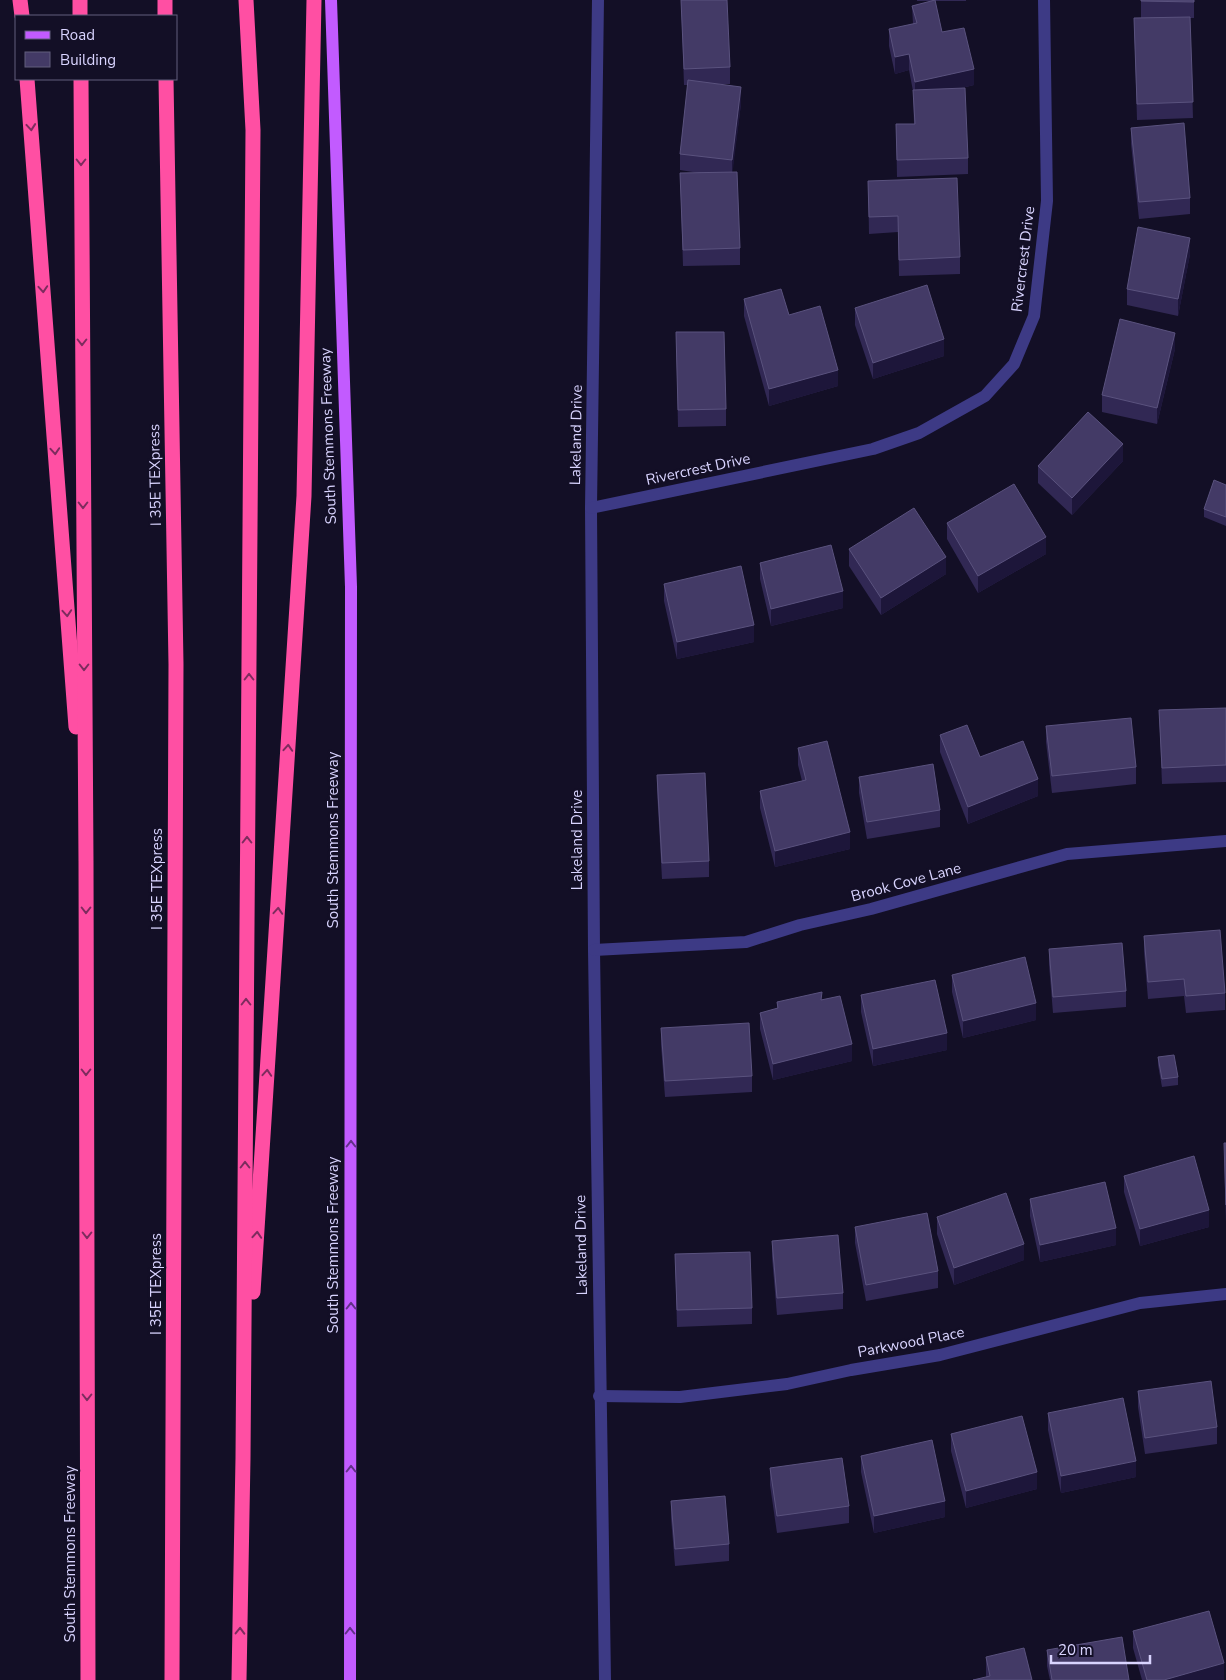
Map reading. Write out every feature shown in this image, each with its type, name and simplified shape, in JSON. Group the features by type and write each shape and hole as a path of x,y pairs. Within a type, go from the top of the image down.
{"highway":[{"path":"20,0 22,15"},
{"path":"80,0 80,15"},
{"path":"165,0 167,15"},
{"path":"167,15 169,0"},
{"path":"239,1680 243,1458 253,140 246,0"},
{"path":"243,1458 304,496 314,0"},
{"path":"27,80 86,861"},
{"name":"South Stemmons Freeway","path":"81,80 86,861 88,1680"},
{"name":"I 35E TEXpress","path":"167,80 176,664 172,1680"}],"main road":[{"name":"South Stemmons Freeway","path":"331,0 351,587 350,1680"}],"street":[{"name":"Lakeland Drive","path":"598,0 591,508 599,1396 605,1680"},
{"name":"Rivercrest Drive","path":"591,508 873,449 919,432 985,396 1014,364 1034,316 1047,201 1044,0"},
{"name":"Brook Cove Lane","path":"594,950 746,942 800,925 871,910 1067,854 1226,841"},
{"name":"Parkwood Place","path":"599,1396 680,1397 787,1384 851,1370 940,1355 1140,1303 1226,1294"}],"building":[{"path":"681,0 727,0 730,67 684,69"},
{"path":"935,0 942,32 964,28 974,69 915,82 909,54 895,57 889,29 917,23 912,6"},
{"path":"1194,0 1194,2 1141,1"},
{"path":"1190,17 1193,102 1137,104 1134,18"},
{"path":"688,80 741,87 732,160 680,154"},
{"path":"965,88 968,158 897,160 896,124 915,124 913,90"},
{"path":"1184,123 1190,198 1139,202 1131,128"},
{"path":"737,172 740,248 683,250 680,173"},
{"path":"957,178 960,257 899,260 898,216 869,217 868,181"},
{"path":"1138,227 1190,238 1178,299 1127,289"},
{"path":"927,285 944,339 873,363 855,308"},
{"path":"781,289 789,315 820,306 838,370 769,389 744,299"},
{"path":"1120,319 1175,333 1157,408 1102,395"},
{"path":"676,332 724,332 726,409 678,410"},
{"path":"1088,412 1123,444 1072,498 1038,466"},
{"path":"1214,480 1226,485 1226,517 1204,509"},
{"path":"1014,484 1046,537 978,576 947,523"},
{"path":"914,508 946,557 881,598 849,549"},
{"path":"831,545 843,591 771,609 760,563"},
{"path":"741,566 754,625 677,642 664,584"},
{"path":"1226,708 1226,765 1162,768 1159,710"},
{"path":"1131,718 1136,767 1052,776 1046,726"},
{"path":"967,725 980,757 1023,741 1038,779 968,807 940,735"},
{"path":"827,741 850,832 775,851 760,791 806,780 798,748"},
{"path":"933,764 940,810 867,822 859,777"},
{"path":"705,773 709,861 662,863 657,775"},
{"path":"1220,930 1225,993 1186,996 1184,979 1148,982 1144,936"},
{"path":"1122,943 1126,991 1053,997 1049,949"},
{"path":"1025,957 1036,1003 963,1021 952,975"},
{"path":"935,980 947,1033 873,1049 861,995"},
{"path":"822,992 821,1000 840,996 852,1044 773,1064 760,1013 778,1008 777,1002"},
{"path":"749,1023 752,1076 665,1081 661,1028"},
{"path":"1174,1055 1178,1077 1162,1079 1158,1057"},
{"path":"1224,1143 1226,1143 1226,1205"},
{"path":"1194,1156 1209,1210 1140,1229 1124,1176"},
{"path":"1105,1182 1116,1228 1040,1245 1030,1199"},
{"path":"1006,1193 1024,1244 954,1268 937,1217"},
{"path":"927,1213 938,1271 866,1285 855,1227"},
{"path":"838,1235 843,1293 777,1298 772,1241"},
{"path":"750,1252 752,1308 677,1310 675,1254"},
{"path":"1211,1381 1217,1427 1145,1438 1138,1391"},
{"path":"1123,1398 1136,1461 1061,1476 1048,1413"},
{"path":"1022,1416 1037,1472 966,1491 951,1434"},
{"path":"932,1440 945,1501 874,1516 861,1456"},
{"path":"842,1458 849,1506 777,1516 770,1468"},
{"path":"725,1496 729,1544 675,1549 671,1501"},
{"path":"1209,1611 1224,1663 1164,1680 1147,1680 1133,1631"},
{"path":"1122,1637 1129,1680 1052,1680 1047,1650"},
{"path":"1024,1648 1032,1680 973,1680 990,1676 986,1657"}]}
